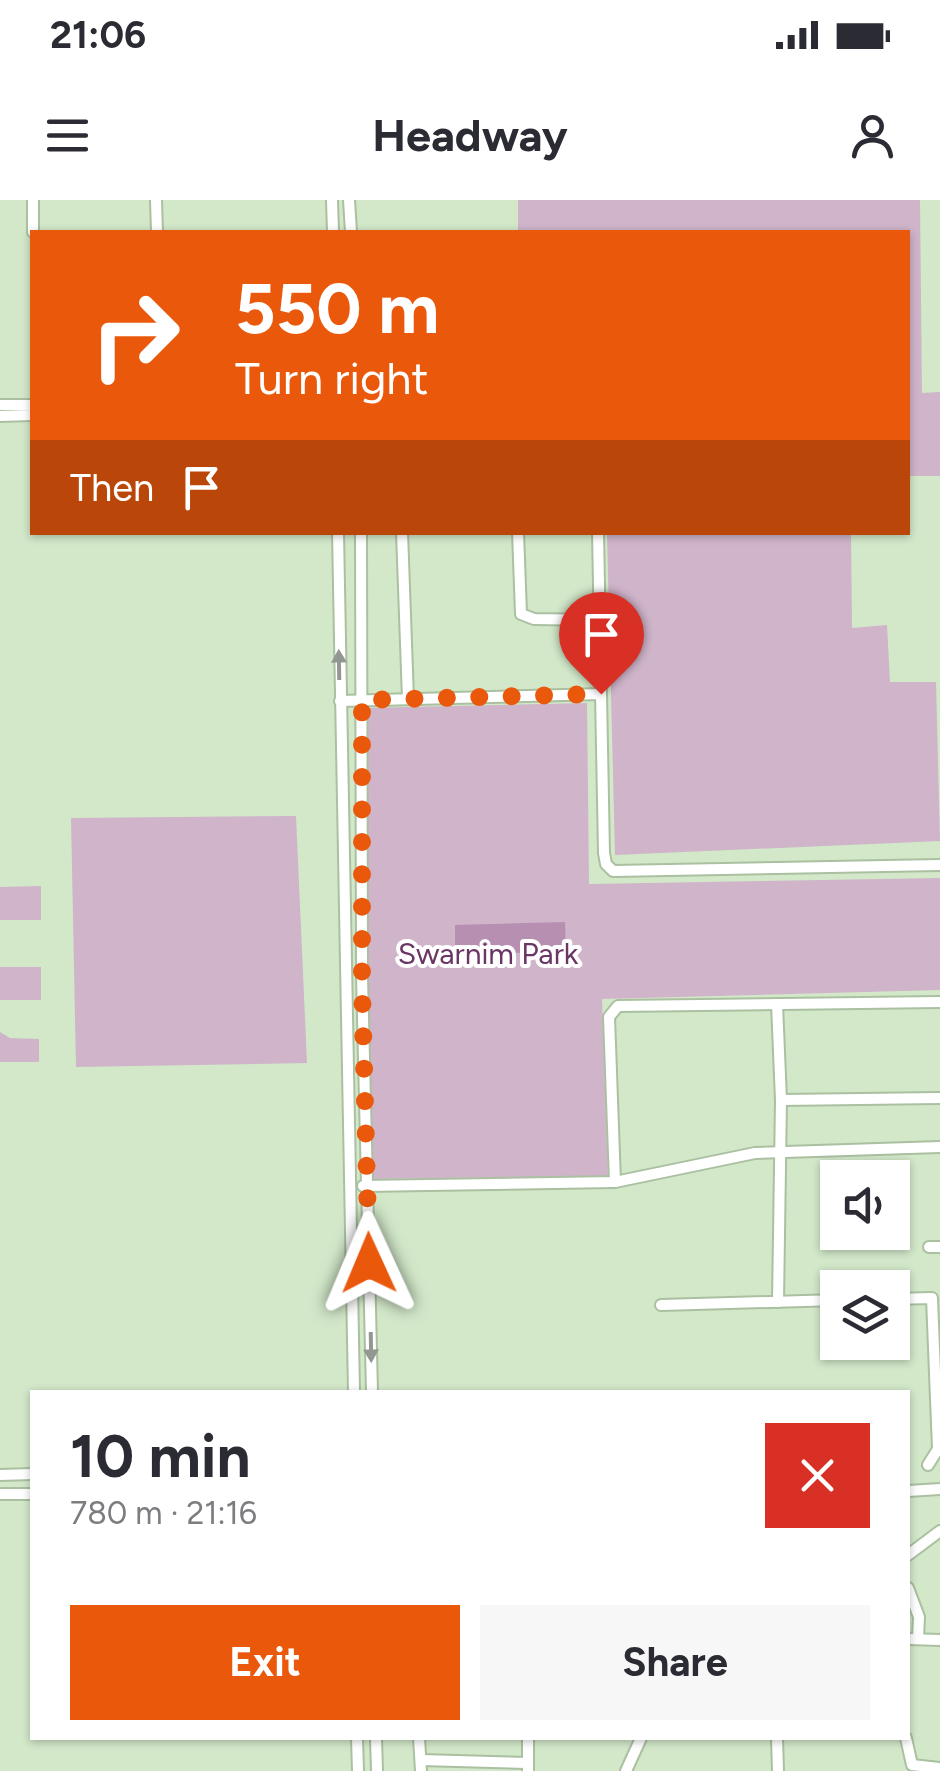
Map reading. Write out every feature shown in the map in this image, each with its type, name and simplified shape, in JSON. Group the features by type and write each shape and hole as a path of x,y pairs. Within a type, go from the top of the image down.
{"street":[{"path":"33,200 33,230"},
{"path":"156,200 157,230"},
{"path":"332,200 333,230"},
{"path":"349,200 350,230"},
{"path":"0,406 30,405"},
{"path":"0,416 30,415"},
{"path":"338,535 354,1390"},
{"path":"360,535 372,1390"},
{"path":"402,535 408,699"},
{"path":"518,535 521,614 534,620 599,620"},
{"path":"598,535 604,853 609,869 940,865"},
{"path":"340,701 601,694"},
{"path":"615,1182 611,1010 618,1006 940,1002"},
{"path":"777,1004 781,1100 778,1302"},
{"path":"781,1100 940,1098"},
{"path":"351,1186 615,1182 659,1176 716,1159 780,1151 940,1146"},
{"path":"910,1299 932,1298 937,1346 938,1450 928,1465"},
{"path":"661,1305 820,1301"},
{"path":"0,1475 30,1474"},
{"path":"910,1491 940,1490"},
{"path":"0,1494 30,1494"},
{"path":"910,1554 940,1531"},
{"path":"910,1594 918,1617 913,1639 940,1640"},
{"path":"357,1740 358,1771"},
{"path":"376,1740 377,1771"},
{"path":"419,1740 421,1765 528,1767 528,1740"},
{"path":"626,1771 640,1740"},
{"path":"776,1740 778,1771"},
{"path":"906,1740 912,1764 940,1768"}],"green space":[{"path":"518,200 920,200 922,393 940,392 940,476 910,476 910,230 518,230"},
{"path":"607,535 851,535 852,628 887,625 890,682 936,682 940,841 615,855"},
{"name":"Swarnim Park","path":"587,703 589,884 940,878 940,990 602,999 608,1176 373,1179 363,708"},
{"path":"296,816 307,1063 76,1067 71,818"},
{"path":"41,886 41,920 0,920 0,887"},
{"path":"0,967 41,967 41,1000 0,1000"},
{"path":"0,1032 10,1038 39,1039 39,1062 0,1062"}],"shaded area":[{"path":"565,922 566,952 455,954 455,925"}],"route":[{"path":"369,1263 362,985 362,700 601,694"}]}
